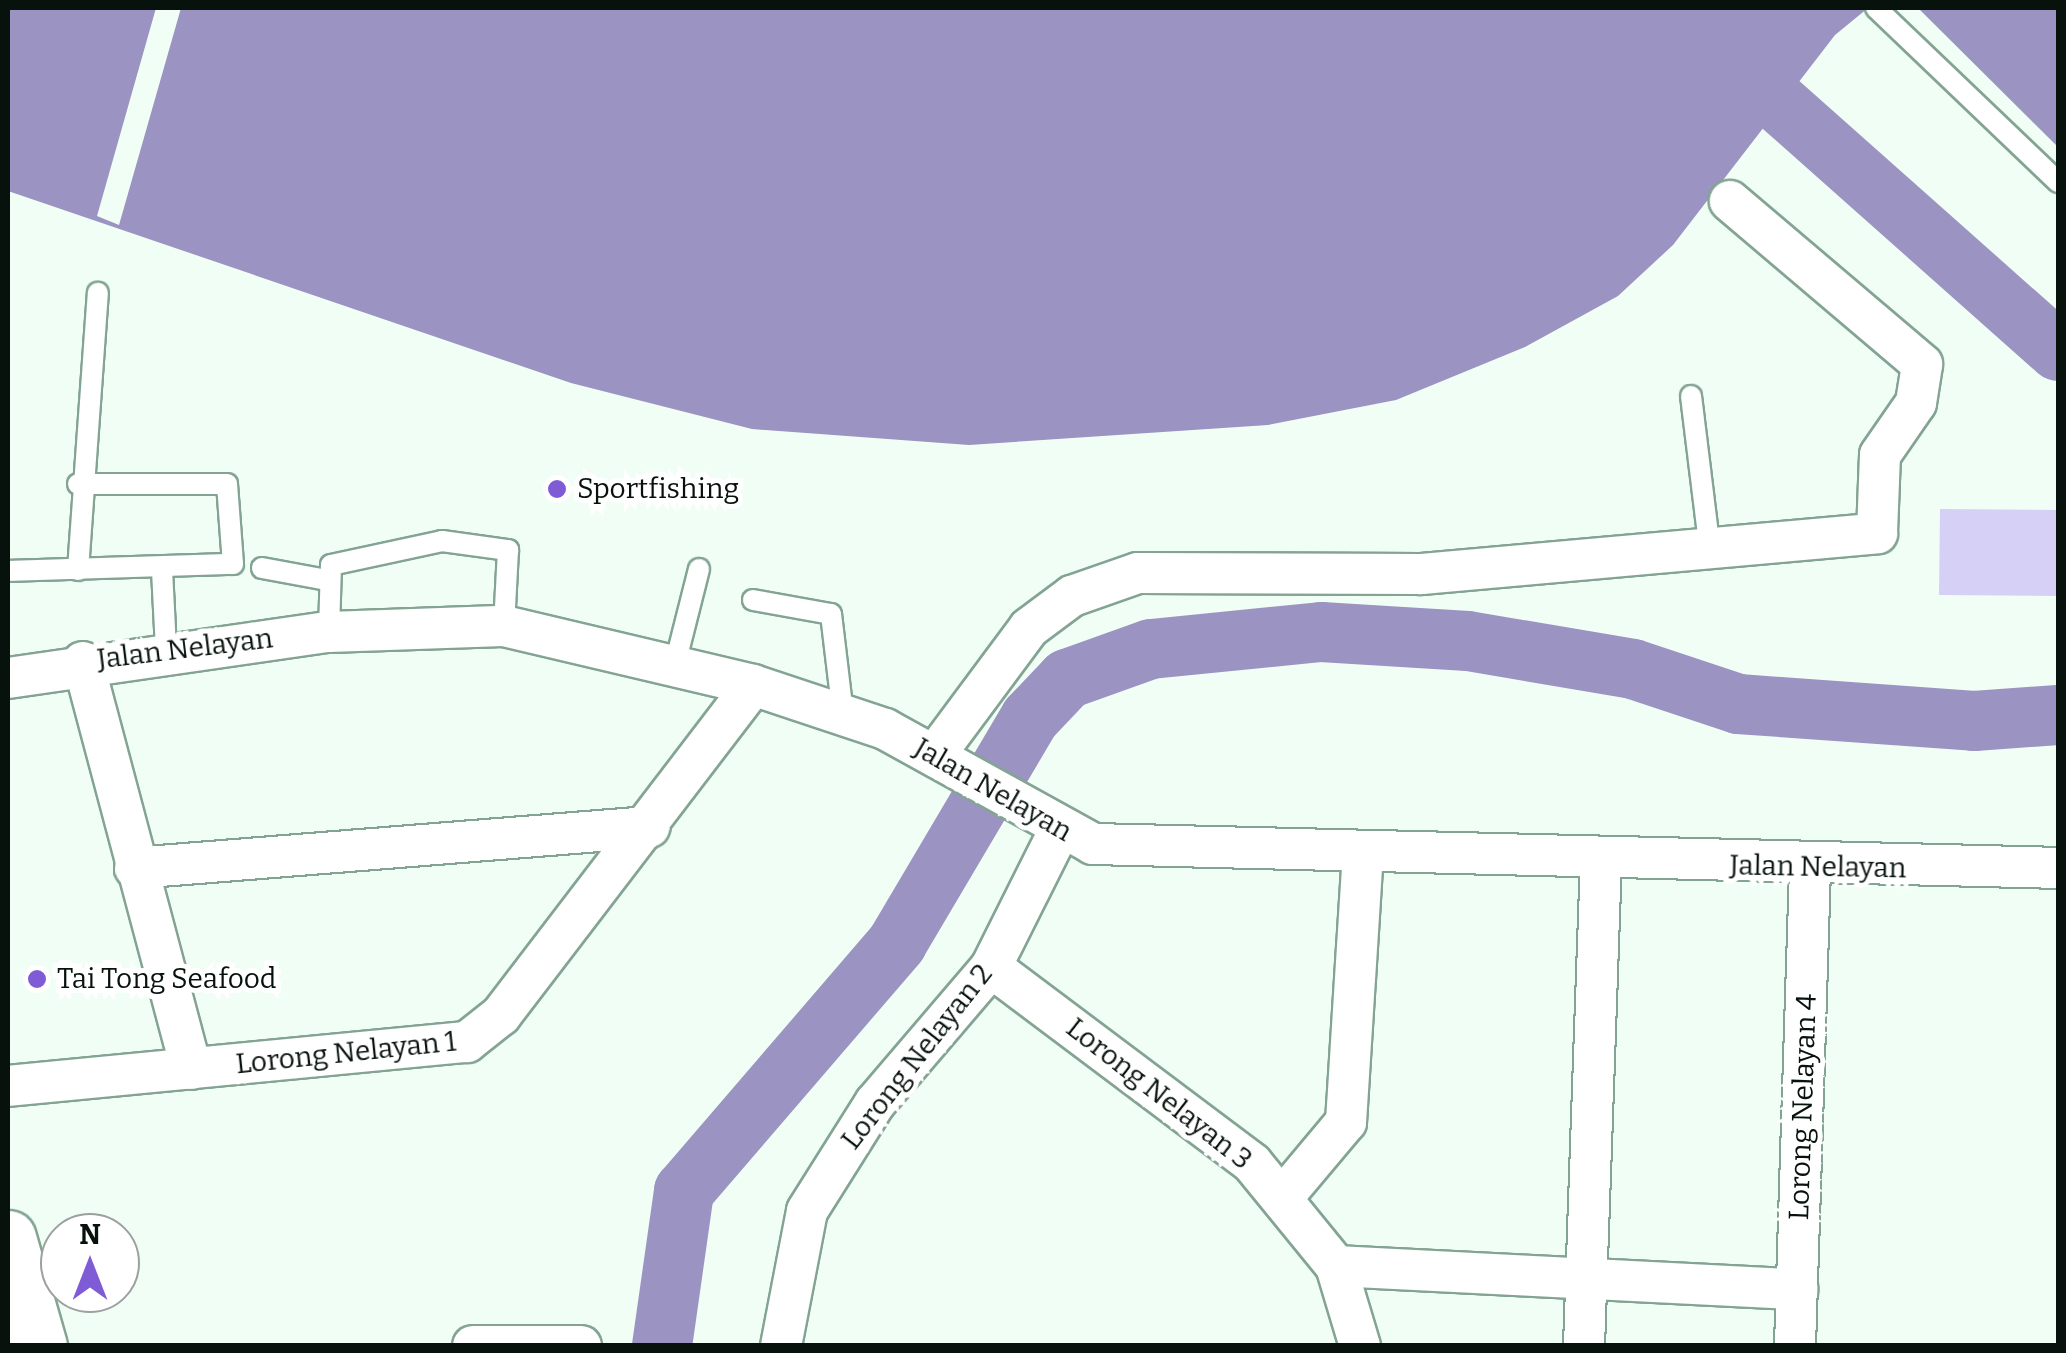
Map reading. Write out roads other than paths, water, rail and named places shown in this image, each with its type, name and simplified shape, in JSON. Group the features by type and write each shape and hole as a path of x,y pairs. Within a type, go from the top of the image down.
{"main road":[{"path":"8,1238 39,1346"}],"street":[{"path":"950,762 1020,638 1107,580 1182,570 1422,574 1711,553 1877,533 1880,455 1925,384 1908,349 1730,201"},
{"name":"Jalan Nelayan","path":"8,678 166,650 329,632 504,626 675,664 843,714 950,762 1042,823 1092,844 1810,868 2058,869"},
{"path":"83,662 191,1069"},
{"name":"Lorong Nelayan 1","path":"8,1086 466,1042 501,1015 753,685"},
{"name":"Lorong Nelayan 2","path":"781,1346 802,1229 826,1176 991,967 1042,823"},
{"path":"135,868 649,826"},
{"path":"1283,1197 1346,1122 1363,854"},
{"path":"1584,1346 1601,862"},
{"name":"Lorong Nelayan 4","path":"1795,1346 1810,868"},
{"name":"Lorong Nelayan 3","path":"991,967 1213,1130 1283,1197 1336,1266 1360,1346"},
{"path":"1336,1266 1797,1289"},
{"path":"473,1346 581,1346"}],"lane":[{"path":"1876,8 2058,182"},
{"path":"78,570 78,484 98,294"},
{"path":"1691,396 1711,553"},
{"path":"8,571 231,568 232,489 78,484"},
{"path":"329,632 327,580 340,560 442,541 500,544 510,556 504,626"},
{"path":"262,568 327,580"},
{"path":"675,664 699,569"},
{"path":"162,570 166,650"},
{"path":"753,600 831,614 843,714"}],"waterway":[{"path":"1780,104 2058,351"},
{"path":"662,1346 684,1191 897,943 1030,718 1067,679 1151,649 1321,632 1468,641 1633,669 1738,704 1974,721 2058,715"}],"place":[{"name":"Sportfishing","path":"557,489"},
{"name":"Tai Tong Seafood","path":"37,979"}]}
